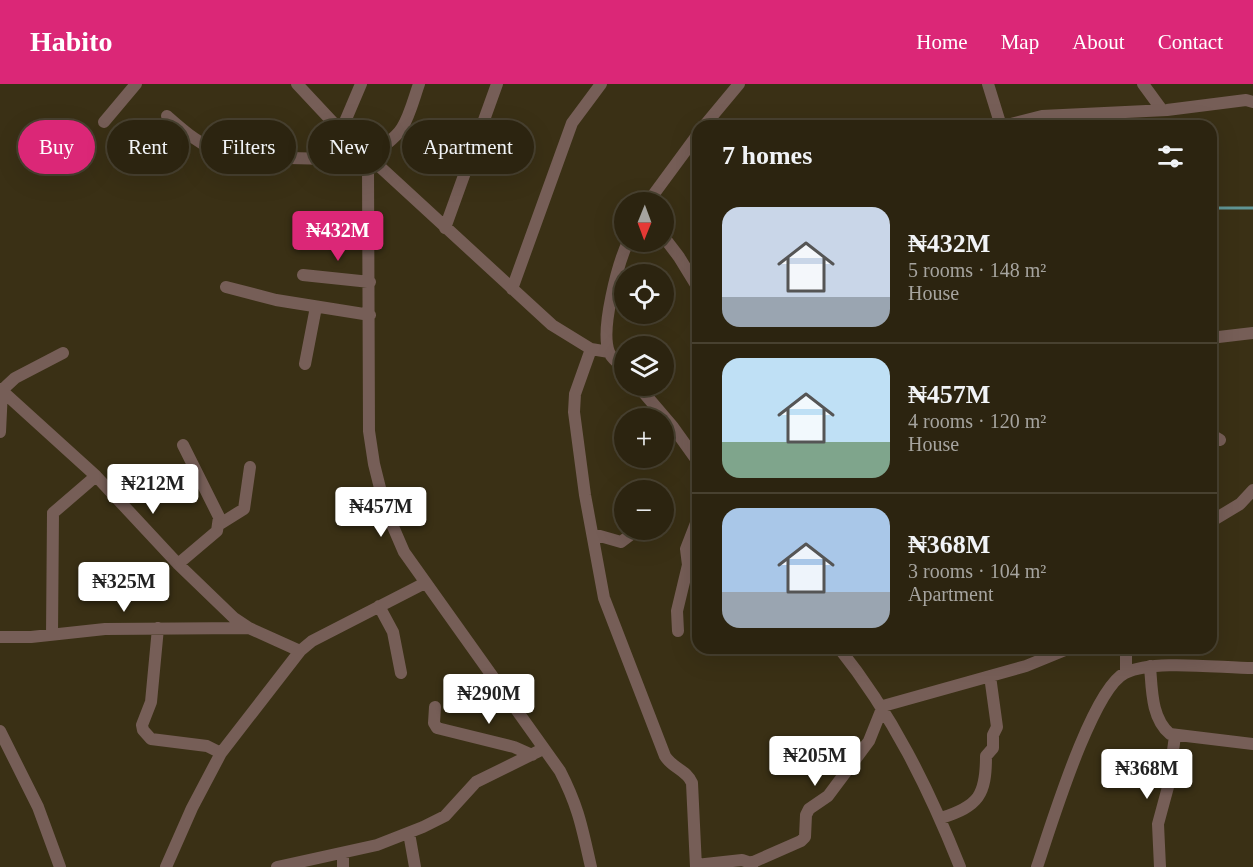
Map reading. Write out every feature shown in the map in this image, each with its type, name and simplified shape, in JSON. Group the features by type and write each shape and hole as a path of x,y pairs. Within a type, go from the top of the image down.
{"street":[{"path":"104,122 136,84"},
{"path":"297,84 331,120"},
{"path":"312,84 313,99"},
{"path":"346,120 361,84"},
{"path":"390,143 403,127 419,84"},
{"path":"445,228 497,84"},
{"path":"512,289 572,123 601,84"},
{"path":"709,120 739,84"},
{"path":"988,84 1000,120"},
{"path":"1143,84 1162,110"},
{"path":"1026,120 1042,116 1162,110 1251,98"},
{"path":"166,116 190,136 223,154 265,161 308,159"},
{"path":"655,192 692,142"},
{"path":"369,174 369,431 374,464 385,508 404,552 537,752 573,795 584,825 587,866"},
{"path":"383,174 552,325 591,349 609,352"},
{"path":"674,250 692,278"},
{"path":"614,358 609,352 607,336 614,280 624,252"},
{"path":"303,276 370,282"},
{"path":"226,287 316,308 370,315"},
{"path":"305,364 316,308"},
{"path":"1217,337 1253,333"},
{"path":"591,349 575,394 574,412 604,598 665,756 670,764 689,776 692,783 696,866 742,860 752,865 801,841 805,837 806,815 809,809 828,796 868,741 883,706"},
{"path":"0,432 1,390 15,378 63,353"},
{"path":"1,390 96,476 178,564 234,618 249,628 300,651"},
{"path":"647,396 692,454"},
{"path":"178,564 217,531 220,524 219,517 183,445"},
{"path":"220,524 243,509 250,467"},
{"path":"52,635 53,513 96,476"},
{"path":"1217,518 1240,504 1253,490"},
{"path":"593,534 614,540"},
{"path":"678,631 677,611 687,572 686,549 692,534"},
{"path":"165,867 221,753 300,651 312,641 425,583"},
{"path":"379,606 393,632 401,674"},
{"path":"158,628 151,702 142,725 143,730 151,739 207,746 221,753"},
{"path":"0,637 52,635 105,629 230,630 249,628"},
{"path":"844,654 883,706 941,818 960,867"},
{"path":"883,706 1026,666 1055,654"},
{"path":"1126,654 1126,672"},
{"path":"1150,666 1153,704 1165,730 1175,736 1253,744"},
{"path":"1037,867 1087,729 1110,686 1126,672 1150,666 1253,668"},
{"path":"941,818 969,807 982,792 986,756 993,748 993,735 997,724 990,676"},
{"path":"435,707 434,723 437,728 537,752"},
{"path":"0,731 38,807 60,867"},
{"path":"1160,867 1158,824 1168,787 1175,736"},
{"path":"278,867 343,861 409,832 445,816 477,782 537,752"},
{"path":"409,832 415,867"}],"waterway":[{"path":"1217,208 1253,208"}]}
